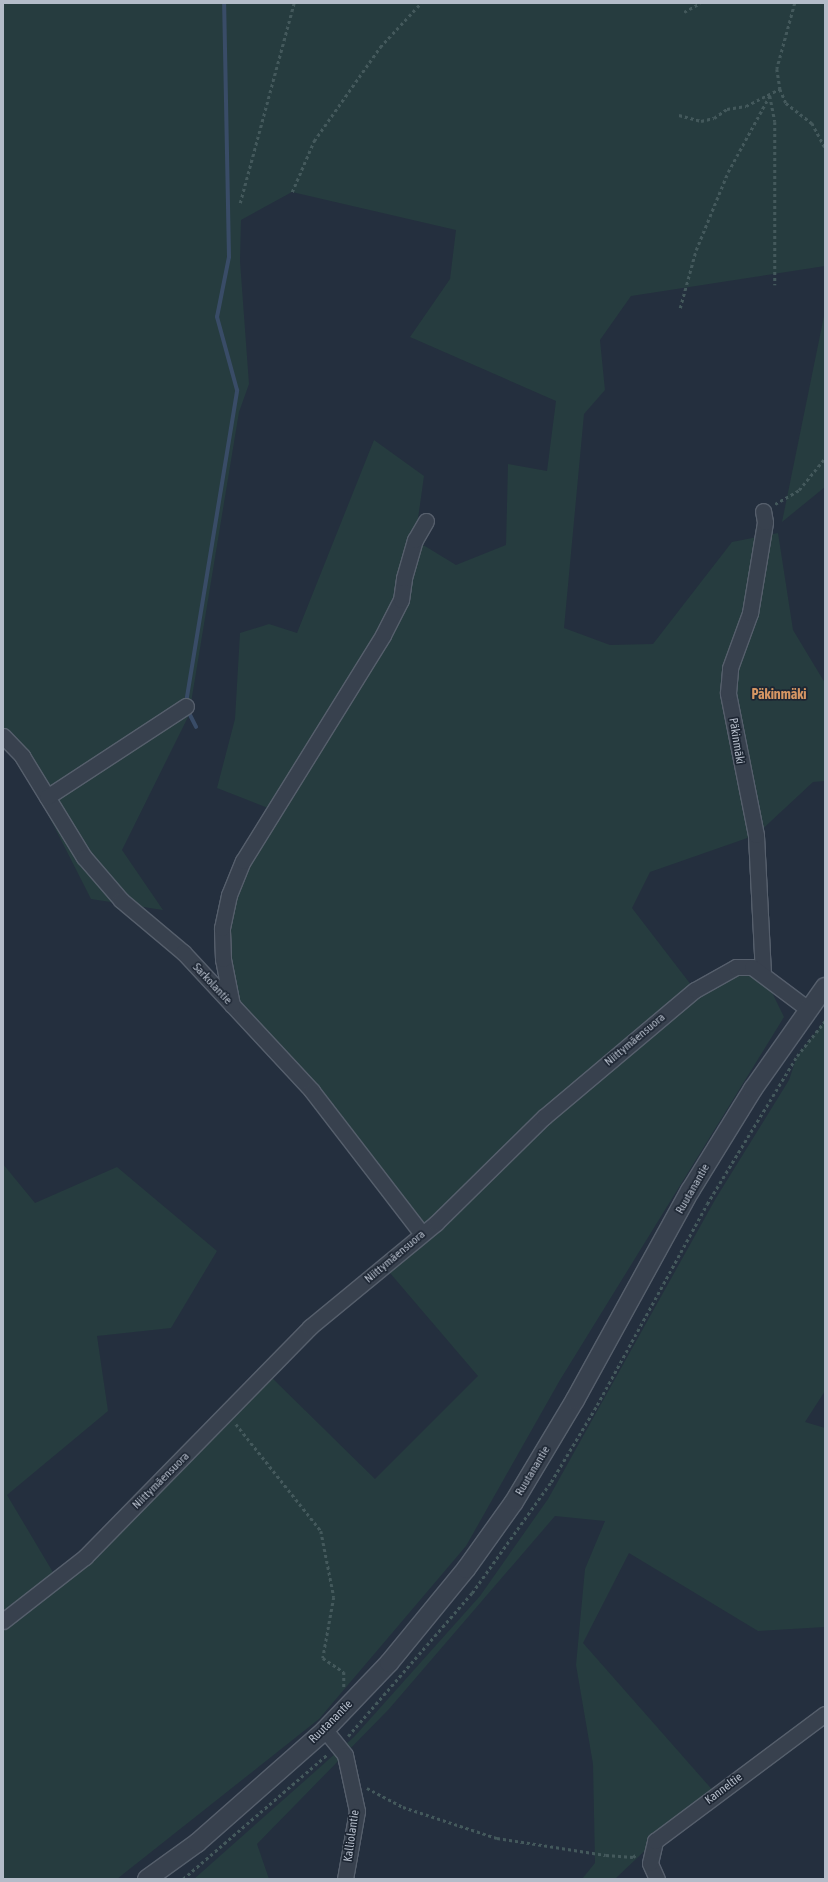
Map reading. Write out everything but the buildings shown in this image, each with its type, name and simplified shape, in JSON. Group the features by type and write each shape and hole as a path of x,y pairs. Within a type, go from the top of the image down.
{"street":[{"name":"Päkinmäki","path":"763,511 765,522 750,612 730,668 728,693 756,835 763,974"},
{"path":"233,1006 223,959 222,928 229,895 243,861 383,635 401,600 415,540 426,521"},
{"path":"47,797 186,706"},
{"name":"Sarkolantie","path":"3,736 22,756 84,857 121,900 184,952 312,1091 422,1234"},
{"name":"Niittymäensuora","path":"3,1621 86,1557 310,1327 422,1234 544,1117 695,990 736,967 752,967 808,1009"},
{"name":"Ruutanantie","path":"147,1879 197,1843 325,1730 389,1663 514,1502 575,1400 690,1191 753,1090 808,1009 825,987"},
{"name":"Kanneltie","path":"655,1841 825,1714"},
{"name":"Kalliolantie","path":"325,1730 345,1755 353,1783 357,1811 346,1879"},
{"path":"655,1841 650,1863 657,1879"}],"path":[{"path":"240,203 294,3"},
{"path":"292,192 314,141 380,47 421,3"},
{"path":"684,12 700,3"},
{"path":"795,3 777,69 780,89 786,103 812,123 825,147"},
{"path":"679,115 701,121 714,118 727,109 746,106 780,89"},
{"path":"770,95 775,122 775,285"},
{"path":"680,308 696,250 728,172 770,95"},
{"path":"763,511 799,490 825,458"},
{"path":"227,1413 321,1530 334,1596 323,1658 344,1672 344,1710"},
{"path":"353,1783 403,1807 497,1838 633,1858 655,1841"}],"green space":[{"path":"3,3 825,3 825,266 631,296 600,340 605,390 584,414 564,628 610,645 653,644 732,542 778,533 793,630 825,683 825,781 813,782 756,835 650,872 632,908 695,990 736,967 763,974 784,1017 560,1380 466,1546 319,1719 117,1879 3,1879 3,1164 35,1203 117,1167 217,1251 171,1328 97,1336 108,1411 7,1495 57,1579 266,1372 375,1479 478,1376 384,1266 422,1235 233,1006 222,928 273,810 217,788 235,719 240,633 269,624 297,633 374,440 424,476 415,540 456,565 506,545 508,464 547,471 556,401 410,337 450,279 456,230 292,192 241,220 240,261 249,384 239,412 189,715 122,850 163,910 91,899 26,771 3,747"},
{"path":"825,311 825,487 782,522"},
{"path":"825,1021 825,1391 805,1422 825,1428 825,1627 758,1631 629,1553 583,1643 716,1794 655,1841 615,1879 582,1879 595,1863 593,1764 576,1665 585,1569 605,1521 555,1516 389,1709 257,1844 269,1879 194,1879 354,1737 480,1596 548,1499 716,1198 789,1080 797,1056"}],"waterway":[{"path":"186,703 237,390 217,317 229,257 224,3"},
{"path":"187,709 196,727"}],"district":[{"name":"Päkinmäki","path":"779,694"}]}
